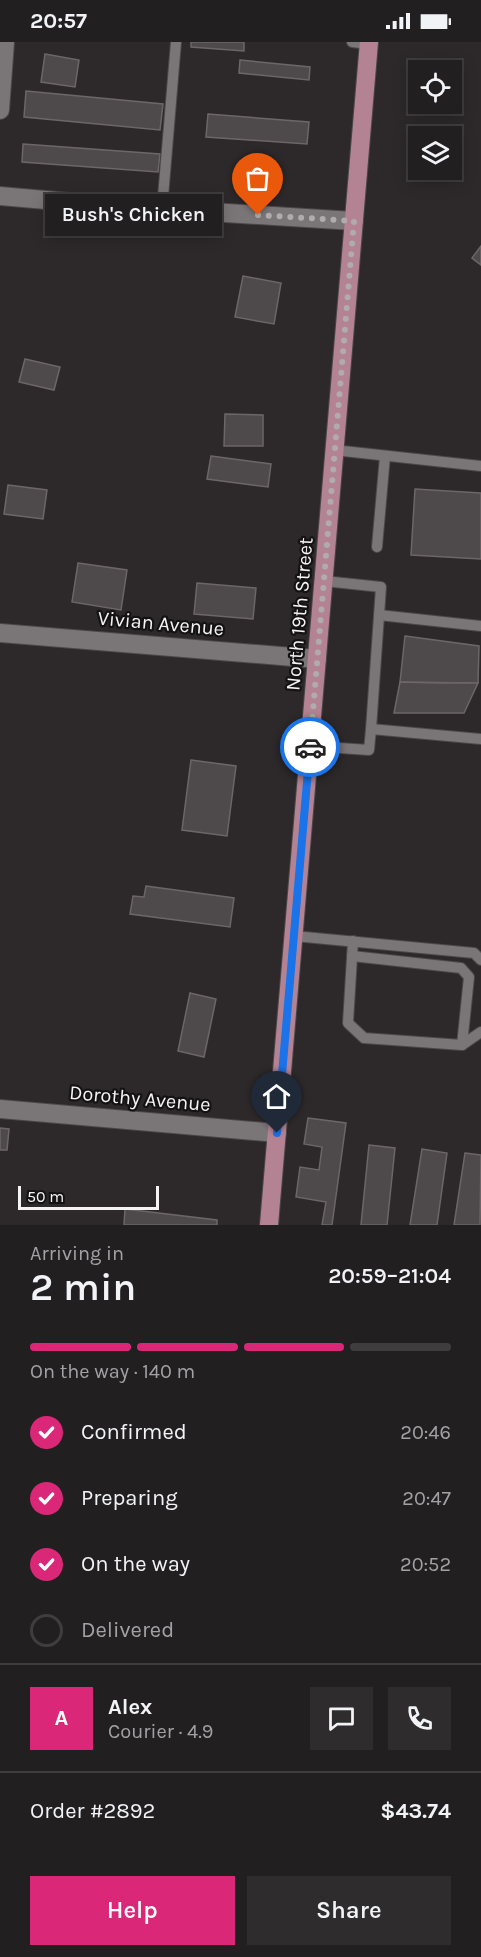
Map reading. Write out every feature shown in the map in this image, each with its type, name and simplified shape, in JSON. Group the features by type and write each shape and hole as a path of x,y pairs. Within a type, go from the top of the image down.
{"main road":[{"name":"North 19th Street","path":"269,1225 354,221 363,43"}],"street":[{"path":"0,110 5,42"},
{"path":"0,196 354,221"},
{"name":"Vivian Avenue","path":"0,633 317,659"},
{"name":"Dorothy Avenue","path":"0,1108 277,1133"}],"lane":[{"path":"162,209 176,42"},
{"path":"334,450 481,466"},
{"path":"377,547 385,456"},
{"path":"310,746 369,750 371,729 381,587 324,581"},
{"path":"379,615 481,626"},
{"path":"371,729 481,739"},
{"path":"294,936 474,953 481,960"},
{"path":"353,941 348,1023 364,1038 462,1045 481,1032"},
{"path":"352,956 461,968 469,976 462,1045"}],"building":[{"path":"191,42 244,42 244,51 191,47"},
{"path":"45,54 79,60 75,87 41,82"},
{"path":"240,60 310,67 309,80 239,73"},
{"path":"26,91 163,104 160,130 24,117"},
{"path":"208,114 309,122 307,144 206,137"},
{"path":"23,144 160,154 158,172 22,162"},
{"path":"481,246 481,265 472,258"},
{"path":"243,276 281,283 274,324 235,317"},
{"path":"25,359 60,367 54,390 19,382"},
{"path":"225,414 263,415 263,446 224,446"},
{"path":"211,456 271,464 268,487 207,479"},
{"path":"8,485 47,490 43,519 4,514"},
{"path":"415,489 481,493 481,559 411,555"},
{"path":"78,563 127,570 121,610 72,602"},
{"path":"197,583 256,588 253,619 194,614"},
{"path":"405,636 479,646 478,683 400,682"},
{"path":"400,682 478,683 464,713 394,713"},
{"path":"191,760 236,766 227,836 182,830"},
{"path":"146,886 234,898 230,927 130,914 133,896 144,897"},
{"path":"190,993 216,999 204,1057 178,1051"},
{"path":"308,1118 346,1123 332,1225 322,1225 326,1202 296,1197 300,1167 319,1170 322,1147 304,1144"},
{"path":"0,1128 9,1129 7,1150 0,1150"},
{"path":"369,1145 395,1148 387,1225 361,1225"},
{"path":"422,1149 447,1153 437,1225 410,1225"},
{"path":"465,1153 481,1155 480,1225 454,1225"},
{"path":"125,1209 217,1220 217,1225 124,1225"}],"way so far":[{"path":"258,215 354,221 310,747"}],"place":[{"name":"Bush's Chicken","path":"258,215"}],"route":[{"path":"277,1133 310,747"}]}
